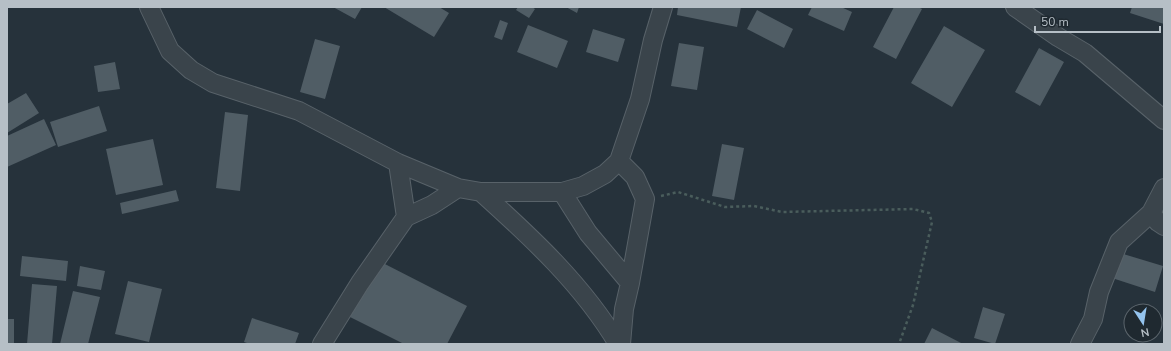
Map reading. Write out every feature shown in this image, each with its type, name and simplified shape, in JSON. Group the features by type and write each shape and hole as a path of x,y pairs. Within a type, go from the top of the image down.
{"street":[{"path":"149,7 170,50 191,70 213,83 300,111 398,163 458,188 481,192 562,192 583,186 605,174 619,161 640,99 653,40 663,7"},
{"path":"1022,9 1058,37 1085,53 1164,120"},
{"path":"619,161 635,177 644,199 624,310 621,344"},
{"path":"398,163 406,217"},
{"path":"322,344 360,283 406,217 432,205 458,188"},
{"path":"1080,344 1093,319 1099,292 1119,242 1151,213 1164,188"},
{"path":"481,192 528,236 565,274 601,316 618,344"},
{"path":"562,192 588,233 630,283"},
{"path":"1151,213 1158,222 1164,226"}],"path":[{"path":"644,199 678,192 725,207 754,206 782,212 913,209 929,213 932,222 929,237 913,305 899,344"}],"building":[{"path":"333,7 362,7 355,19"},
{"path":"384,7 439,7 449,13 434,37"},
{"path":"518,7 532,7 535,9 529,18 516,10"},
{"path":"566,7 579,7 577,13"},
{"path":"678,7 741,7 737,27 677,15"},
{"path":"812,7 841,7 852,12 844,31 808,15"},
{"path":"894,7 918,7 922,9 896,59 873,47"},
{"path":"1132,7 1164,7 1164,24 1130,13"},
{"path":"757,10 793,29 784,48 747,29"},
{"path":"500,20 508,23 502,40 494,37"},
{"path":"528,25 568,41 557,68 517,52"},
{"path":"944,26 985,50 952,107 911,83"},
{"path":"593,29 625,39 618,62 586,52"},
{"path":"315,39 340,46 325,99 300,92"},
{"path":"679,43 704,47 697,90 671,86"},
{"path":"1039,48 1064,62 1040,106 1015,92"},
{"path":"115,62 120,89 98,92 94,66"},
{"path":"26,93 39,113 7,133 7,104"},
{"path":"99,106 107,131 58,147 50,122"},
{"path":"225,112 248,115 240,191 216,188"},
{"path":"44,119 56,145 7,167 7,136"},
{"path":"153,139 163,185 116,195 106,149"},
{"path":"722,144 744,148 734,200 712,196"},
{"path":"176,190 179,201 122,214 120,203"},
{"path":"1120,253 1163,266 1155,292 1112,278"},
{"path":"22,256 68,261 66,281 20,276"},
{"path":"379,261 467,306 447,344 404,344 350,317"},
{"path":"80,266 105,271 101,290 77,286"},
{"path":"128,281 162,289 149,342 115,334"},
{"path":"32,284 57,286 52,344 27,344"},
{"path":"73,291 100,297 88,344 60,344"},
{"path":"983,307 1005,314 995,344 974,338"},
{"path":"252,318 299,333 295,344 250,344 244,342"},
{"path":"7,319 14,319 14,344 7,344"},
{"path":"932,328 963,344 924,344"}]}
